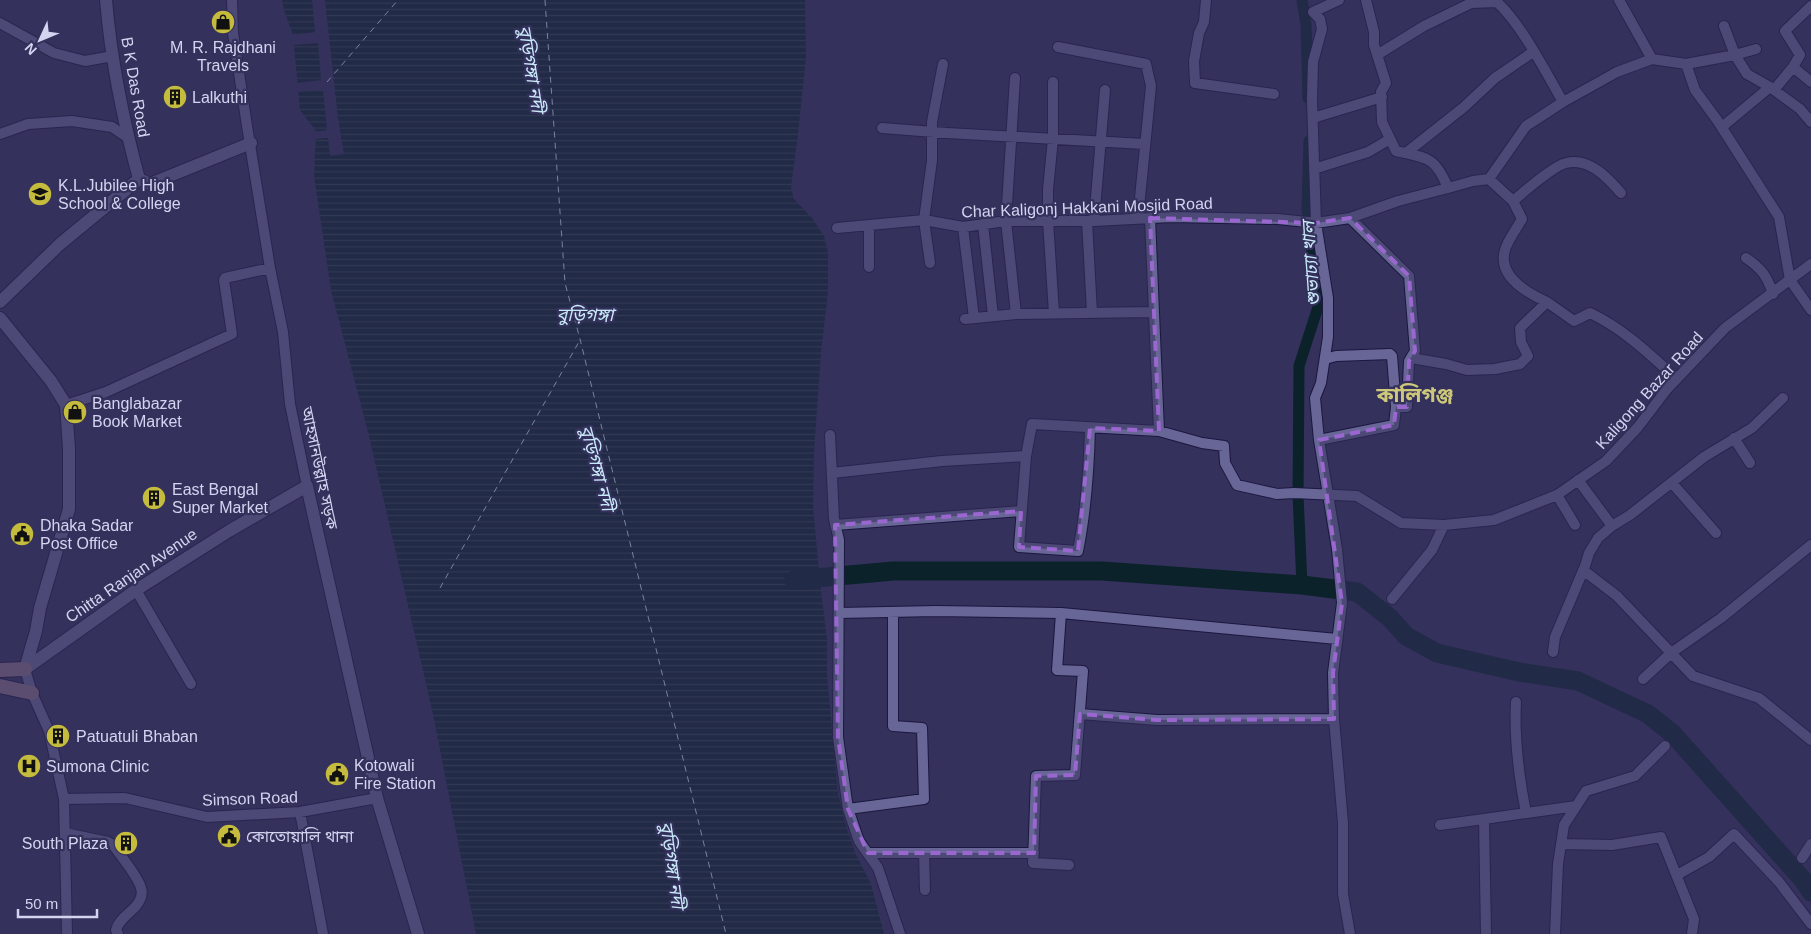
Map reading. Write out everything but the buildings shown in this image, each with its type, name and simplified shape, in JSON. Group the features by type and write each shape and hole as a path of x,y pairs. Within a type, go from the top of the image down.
{"main road":[{"path":"0,670 24,669"},
{"path":"0,686 32,692"}],"street":[{"name":"B K Das Road","path":"106,0 113,56 128,138 139,179"},
{"name":"আহসানউল্লাহ সড়ক","path":"232,0 234,32 270,268 283,332 290,404 377,798 418,934"},
{"path":"1206,0 1204,22 1198,33 1194,61 1195,83 1274,94"},
{"path":"1339,0 1313,12 1320,19 1322,29 1313,62 1312,100 1316,223 1328,298 1328,337 1320,383 1315,398 1319,440 1337,549 1342,603 1333,673 1334,719 1343,823 1343,894 1350,934"},
{"path":"1366,0 1374,32 1374,45 1386,83 1381,92 1382,122 1390,139 1401,152 1429,158 1441,170 1448,188"},
{"path":"1619,0 1652,59"},
{"path":"1378,55 1424,26 1470,3 1497,2 1505,10 1534,52 1563,102"},
{"path":"1722,127 1772,89 1793,67 1800,55 1785,31 1811,6"},
{"path":"0,22 54,53 86,61 113,56"},
{"path":"1724,26 1736,55 1747,74 1800,109 1811,122"},
{"path":"1058,47 1146,64 1151,86 1138,218"},
{"path":"1677,379 1629,336 1606,321 1590,313 1574,321 1547,302 1527,293 1515,283 1504,261 1505,248 1522,219 1513,201 1490,179 1526,126 1563,102 1617,72 1652,59 1686,64 1736,55 1756,49"},
{"path":"1401,152 1464,107 1495,78 1534,52"},
{"path":"930,263 924,220 932,160 932,132 936,96 943,64"},
{"path":"1686,64 1695,90 1722,127 1779,217 1790,280 1811,310"},
{"path":"1793,67 1811,82"},
{"path":"1015,78 1006,221 1016,314"},
{"path":"1053,82 1053,139 1048,189 1048,222 1054,313"},
{"path":"1092,313 1091,221 1101,142 1105,90"},
{"path":"1313,118 1382,96"},
{"path":"1,131 28,124 72,121 112,126 128,138"},
{"path":"882,128 1144,144"},
{"path":"1314,169 1368,152 1390,139"},
{"path":"0,302 60,244 139,179 150,184 251,143"},
{"path":"1513,201 1553,170 1566,163 1588,165 1605,176 1621,193"},
{"name":"Char Kaligonj Hakkani Mosjid Road","path":"837,228 924,220 963,227 1006,221 1048,222 1138,218 1278,219 1316,223 1350,218 1398,201 1473,181 1490,179"},
{"path":"1090,428 1082,529 1078,551 1019,546 1026,456 1032,424 1159,431 1150,218"},
{"path":"1350,218 1409,276 1416,351 1409,362 1407,407 1396,408"},
{"path":"983,224 992,316"},
{"path":"870,225 870,268"},
{"path":"963,227 970,319 1016,314 1153,312"},
{"path":"1746,258 1759,267 1768,279 1773,294"},
{"name":"Kaligong Bazar Road","path":"1159,431 1224,446 1225,463 1237,485 1277,494 1357,496 1400,523 1444,526 1494,520 1557,495 1606,461 1638,427 1677,379 1725,328 1811,264"},
{"path":"66,405 106,392 232,334 225,278 270,268"},
{"path":"1411,358 1468,370 1495,369 1520,364 1528,356 1521,342 1520,328 1547,302"},
{"path":"0,318 51,381 66,405 69,449 69,509 24,669 49,731 64,799 67,934"},
{"path":"1319,440 1394,425 1396,408 1392,356 1390,354 1336,356 1325,359"},
{"path":"1553,652 1555,637 1589,553 1598,538 1704,457 1752,428 1783,398"},
{"path":"830,435 838,540 838,738 848,809 859,841 878,868 900,934"},
{"path":"1734,438 1750,463"},
{"path":"832,473 1026,456"},
{"path":"1578,480 1612,526"},
{"path":"1672,483 1716,533"},
{"name":"Chitta Ranjan Avenue","path":"24,669 136,590 229,531 307,486"},
{"path":"1557,495 1575,525"},
{"path":"836,525 1021,511"},
{"path":"1392,599 1432,550 1444,526"},
{"path":"1643,679 1671,653 1721,618 1811,545"},
{"path":"1583,570 1617,596 1693,676 1759,698 1811,740"},
{"path":"136,590 191,684"},
{"path":"839,613 936,610 1061,613 1337,639"},
{"path":"848,809 924,799 922,728 893,726 893,612"},
{"path":"1061,613 1057,670 1083,671 1075,775 1036,776 1033,863 1069,865"},
{"path":"1516,702 1515,715 1520,782 1526,813"},
{"path":"1080,714 1158,720 1334,719"},
{"path":"1555,934 1558,864 1564,825 1586,791 1635,776 1665,746"},
{"name":"Simson Road","path":"64,799 125,798 207,817 300,812 377,798"},
{"path":"1440,825 1576,806"},
{"path":"300,812 322,934"},
{"path":"1484,819 1486,934"},
{"path":"65,833 113,844 138,881 142,889 140,899 136,906 118,924 116,930 118,934"},
{"path":"1677,875 1709,857 1734,834 1779,882 1811,924"},
{"path":"1561,844 1612,845 1661,838 1694,920 1692,934"},
{"path":"1802,858 1811,844"},
{"path":"868,853 1034,853"},
{"path":"924,853 925,890"}],"highlighted area":[{"path":"1150,218 1316,223 1350,218 1409,276 1415,351 1409,361 1407,407 1396,407 1394,425 1319,440 1342,603 1333,673 1334,719 1157,720 1080,714 1075,775 1036,776 1034,853 868,853 848,809 838,737 835,525 1021,511 1019,547 1078,551 1090,428 1159,431"}],"water":[{"name":"বুড়িগঙ্গা","path":"282,0 805,0 806,58 791,187 794,199 812,218 824,236 828,252 828,292 821,352 814,452 813,507 827,639 827,676 838,794 856,855 871,884 884,934 476,934 433,714 369,436 331,290 314,176 316,131 300,110 293,35"}],"pier":[{"path":"312,0 325,0 338,118 344,154 330,156 328,138 314,139 313,132 327,130 323,90 297,92 296,83 321,80 318,43 292,45 291,35 315,32"}],"waterway":[{"name":"শুভাঢ্যা খাল","path":"1302,0 1306,24 1308,98"},
{"name":"শুভাঢ্যা খাল","path":"1302,585 1298,495 1299,366 1318,307 1307,209 1309,141"},
{"path":"794,580 893,571 1102,571 1302,585 1357,592 1390,618 1406,636 1437,653 1519,672 1578,681 1648,714 1673,734 1804,881 1811,892"}],"ferry route":[{"path":"327,82 398,0"},
{"path":"545,0 565,283 726,934"},
{"path":"440,588 580,340"}],"place":[{"name":"M. R. Rajdhani Travels","path":"223,22"},
{"name":"Lalkuthi","path":"175,97"},
{"name":"K.L.Jubilee High School & College","path":"40,194"},
{"name":"Banglabazar Book Market","path":"75,412"},
{"name":"East Bengal Super Market","path":"154,498"},
{"name":"Dhaka Sadar Post Office","path":"22,534"},
{"name":"Patuatuli Bhaban","path":"58,736"},
{"name":"Sumona Clinic","path":"29,766"},
{"name":"Kotowali Fire Station","path":"337,774"},
{"name":"কোতোয়ালি থানা","path":"229,836"},
{"name":"South Plaza","path":"126,843"}],"district":[{"name":"কালিগঞ্জ","path":"1415,395"}],"water label":[{"name":"বুড়িগঙ্গা নদী","path":"531,69"},
{"name":"বুড়িগঙ্গা নদী","path":"597,468"},
{"name":"বুড়িগঙ্গা নদী","path":"672,865"}]}
